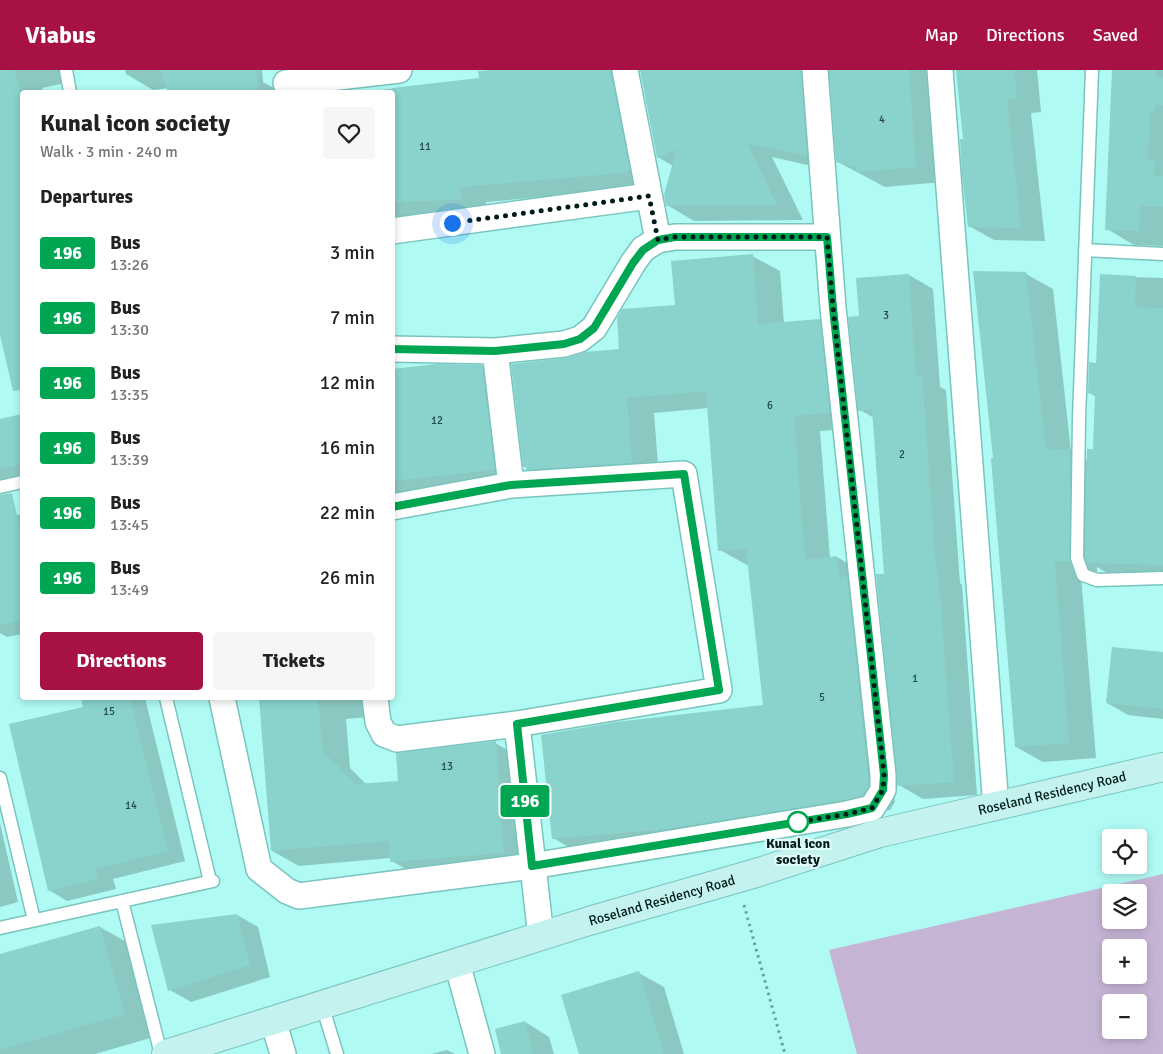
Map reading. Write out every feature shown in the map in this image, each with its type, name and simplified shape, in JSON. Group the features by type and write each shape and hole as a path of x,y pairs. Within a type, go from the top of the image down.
{"street":[{"path":"281,82 399,70"},
{"path":"625,70 658,240"},
{"path":"222,700 259,869 287,891 299,896 532,866 847,814 872,808 883,790 884,775 833,308 815,70"},
{"path":"940,70 996,807"},
{"path":"395,231 649,196"},
{"path":"395,349 495,351 564,344 580,339 594,328 633,263 643,250 658,240 675,237 827,237"},
{"path":"495,351 511,485"},
{"path":"375,700 378,722 384,734 397,739 517,724 719,690 684,474 511,485 395,506"},
{"path":"517,724 541,937"},
{"name":"Roseland Residency Road","path":"166,1054 588,921 737,878 880,833 1163,767"},
{"path":"457,963 482,1054"},
{"path":"273,1020 283,1054"}],"lane":[{"path":"66,70 70,90"},
{"path":"1092,70 1079,418 1077,558 1083,574 1097,580 1163,578"},
{"path":"1085,250 1163,254"},
{"path":"0,487 20,482"},
{"path":"0,928 212,881 167,700"},
{"path":"0,778 34,920"},
{"path":"122,901 161,1054"},
{"path":"322,1005 337,1054"}],"path":[{"path":"737,878 785,1054"}],"shaded area":[{"path":"1163,874 1163,1054 857,1054 829,950 1102,888 1102,929 1147,929 1147,884 1119,884"}],"building":[{"path":"0,70 15,70 20,92 20,390 13,391 0,335"},
{"path":"160,70 257,70 258,90 167,90"},
{"path":"611,70 630,170 623,173 460,187 461,200 395,202 395,90 392,90 392,88 479,78 478,71"},
{"path":"640,70 801,70 807,156 747,143 777,205 666,206 664,194 677,149 657,158"},
{"path":"829,70 909,70 916,167 857,172 856,167 836,162"},
{"path":"956,70 1014,70 1017,98 1007,99 1021,228 968,227 962,175 960,139 963,139"},
{"path":"1112,70 1157,70 1156,78 1163,78 1163,105 1155,105 1155,113 1150,113 1148,160 1155,160 1154,176 1163,176 1163,207 1140,206 1139,231 1105,230"},
{"path":"753,254 758,324 820,319 830,413 794,416 805,560 837,556 840,577 847,576 869,786 863,795 844,800 666,829 552,839 541,735 616,722 763,705 746,549 718,551 706,391 627,398 632,463 526,470 526,467 523,467 511,364 566,358 585,352 619,349 617,318 622,309 675,305 671,261"},
{"path":"973,271 1026,272 1046,450 1070,449 1070,562 1055,561 1069,743 1015,747 991,458 993,458"},
{"path":"909,274 916,375 922,375 954,782 897,786 876,574 884,574 872,409 858,411 848,317 859,316 856,278"},
{"path":"1100,274 1136,276 1135,307 1163,308 1163,565 1087,563 1085,557 1087,449 1093,449 1095,394 1088,393 1089,362 1096,363"},
{"path":"437,364 482,365 495,470 395,481 395,369"},
{"path":"20,414 20,464 0,469 0,419"},
{"path":"12,493 20,529 20,620 0,625 0,495"},
{"path":"1112,647 1163,652 1163,709 1106,703"},
{"path":"81,700 130,700 168,851 96,869 98,879 48,891 9,724 83,707"},
{"path":"259,700 318,700 323,752 356,784 398,781 396,753 496,741 504,853 390,862 389,841 271,851"},
{"path":"237,914 250,965 168,991 151,925"},
{"path":"100,926 125,1014 0,1050 0,954"},
{"path":"639,971 664,1054 579,1054 561,995"},
{"path":"525,1021 533,1054 501,1054 495,1029"}],"bus line":[{"name":"196","path":"395,349 495,351 564,344 580,339 594,328 633,263 643,250 658,240 675,237 827,237 833,308 884,775 883,790 872,808 847,814 532,866 517,724 719,690 684,474 511,485 395,506"}],"place":[{"name":"Kunal icon society","path":"798,822"}],"route":[{"path":"452,223 649,196 658,240 675,237 827,237 833,308 884,775 883,790 872,808 798,822"}]}
